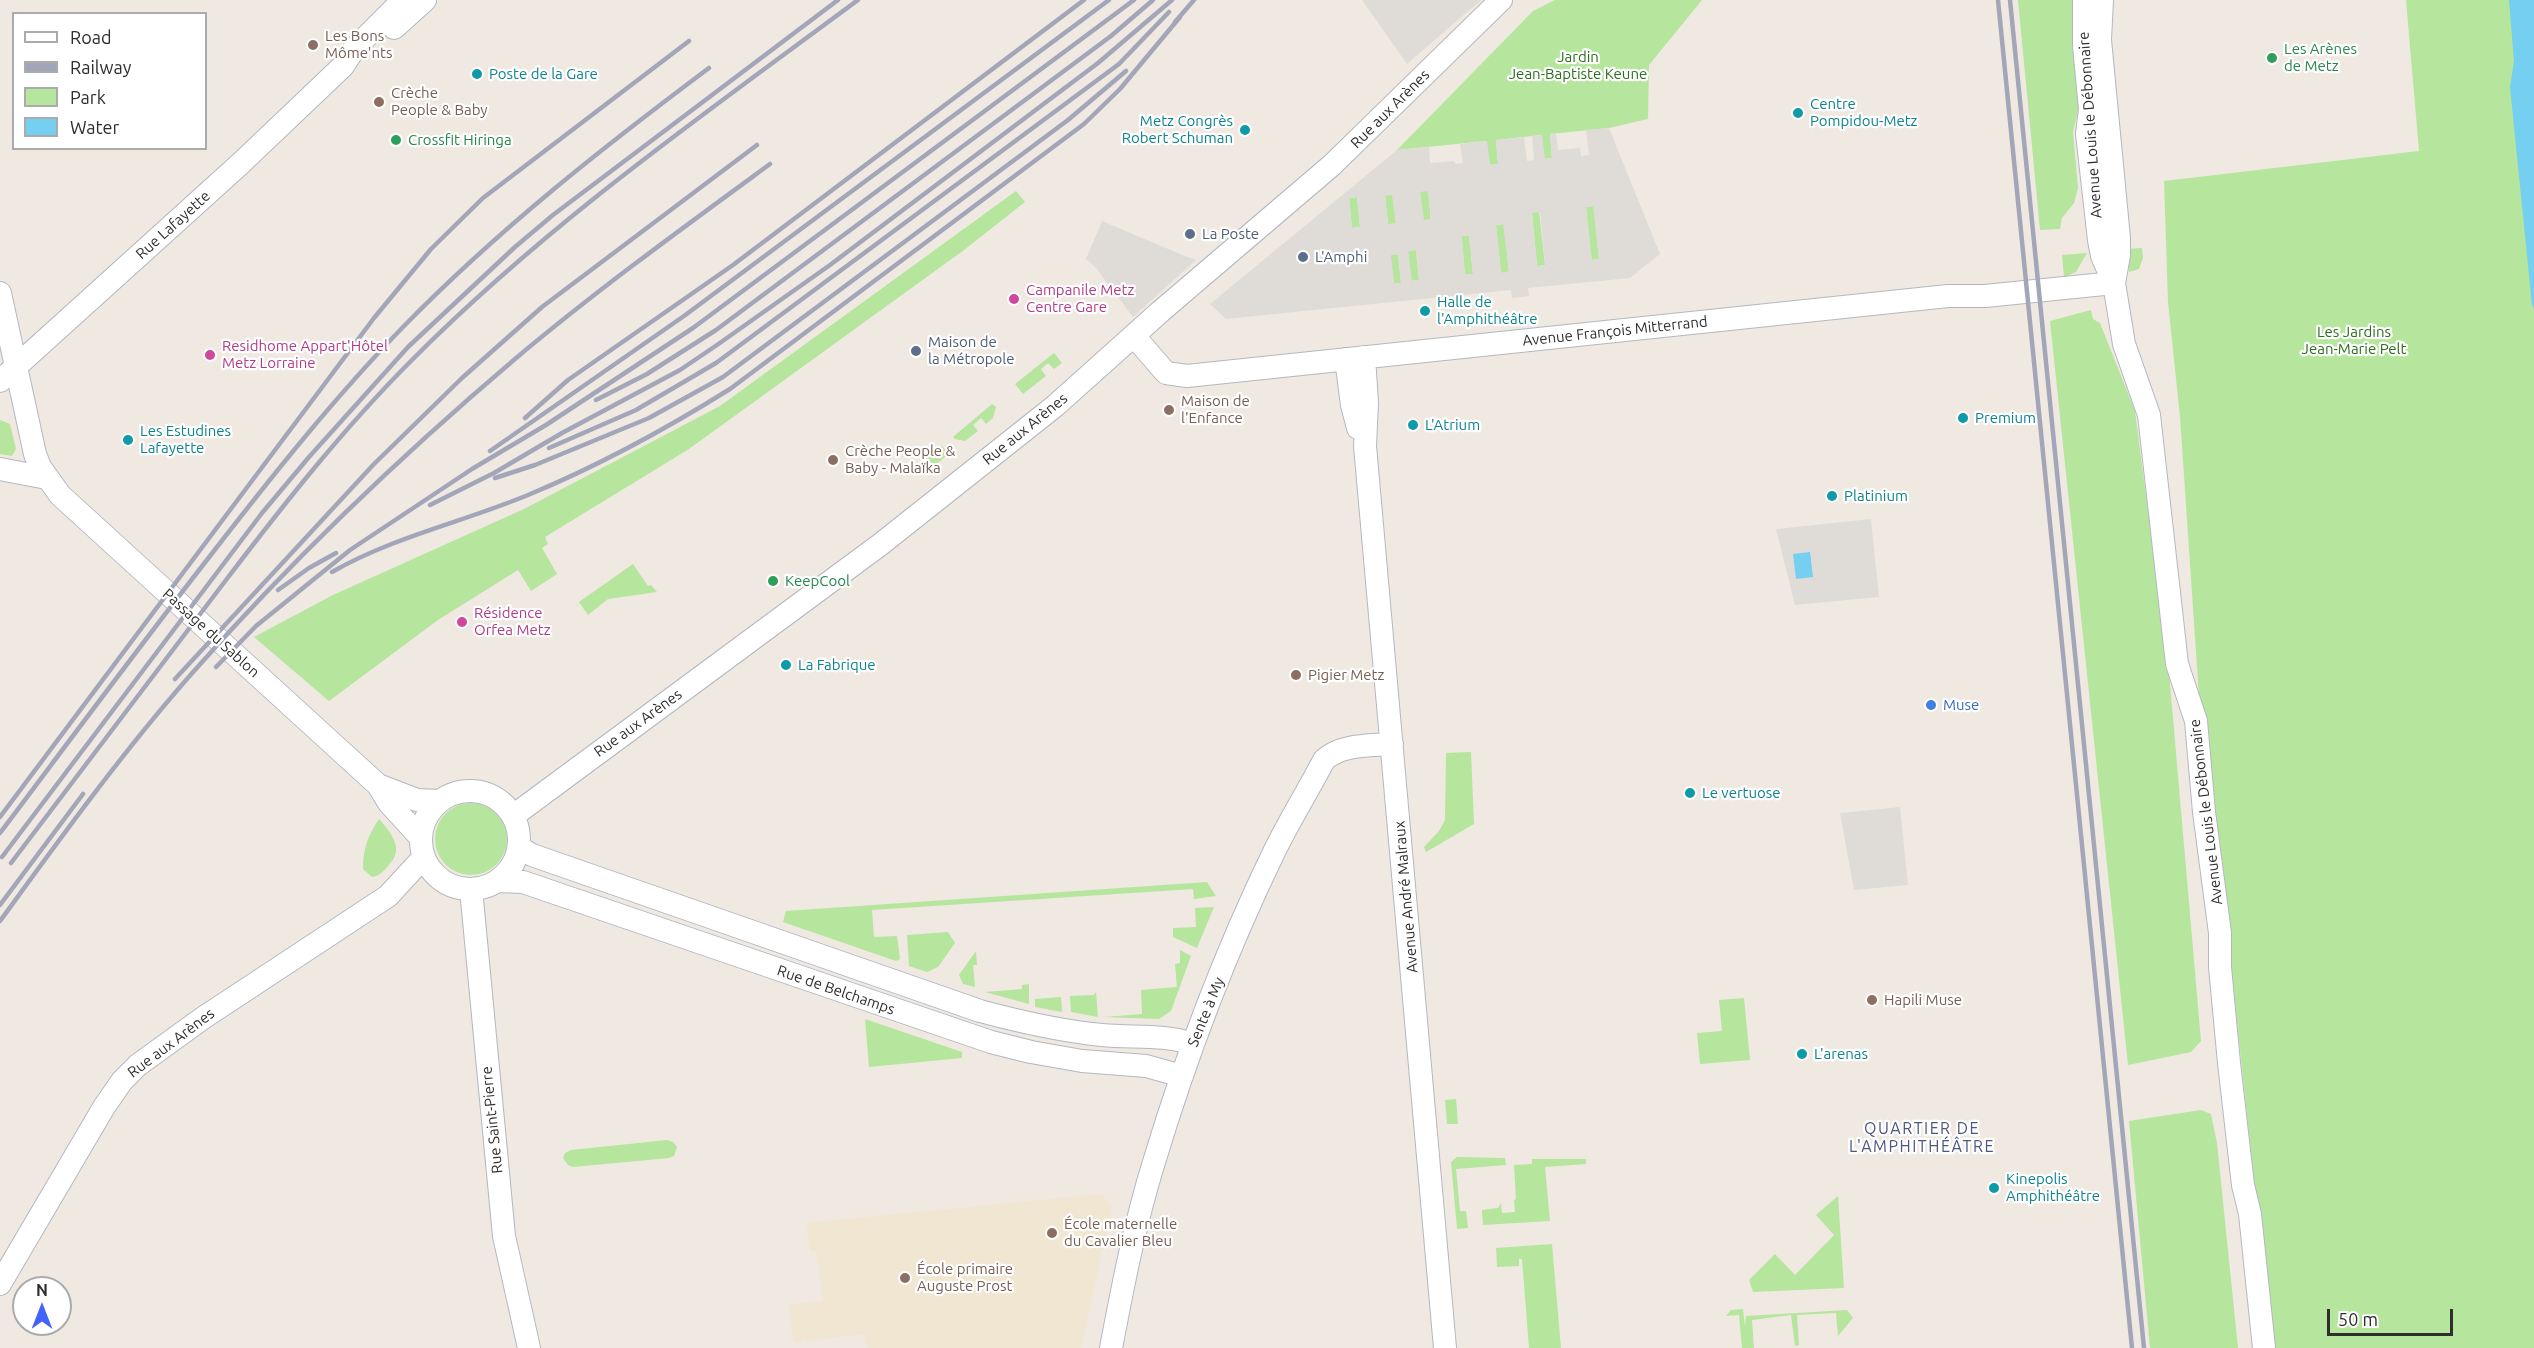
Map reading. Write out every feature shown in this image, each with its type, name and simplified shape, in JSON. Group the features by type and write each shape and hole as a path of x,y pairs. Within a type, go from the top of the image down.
{"street":[{"name":"Rue aux Arènes","path":"513,816 881,544 1055,406 1332,165 1501,0"},
{"name":"Avenue Louis le Débonnaire","path":"2084,0 2084,46 2090,109 2087,134 2102,256 2114,283 2124,344 2150,421 2177,664 2193,708 2198,736 2204,812 2220,933 2220,967 2242,1185 2250,1214 2264,1348"},
{"name":"Avenue Louis le Débonnaire","path":"2102,0 2100,40 2120,255 2114,283"},
{"name":"Rue Lafayette","path":"9,374 343,66 361,58 418,1"},
{"name":"Avenue François Mitterrand","path":"1134,336 1166,373 1179,376 1948,296 1985,296 2114,283"},
{"name":"Passage du Sablon","path":"0,293 9,374 35,454 47,478 70,505 378,785 422,848"},
{"name":"Avenue André Malraux","path":"1355,358 1355,419 1365,446 1445,1348"},
{"path":"0,469 47,478"},
{"name":"Sente à My","path":"1111,1348 1128,1259 1143,1201 1182,1076 1193,1044 1275,851 1324,760 1338,750 1392,744"},
{"name":"Passage du Sablon","path":"378,785 417,801 440,801"},
{"path":"467,791 481,792 495,797 513,816 519,832 519,847 511,866 496,881 484,887 471,889 448,884 438,877 422,848 423,824 430,811 440,801 453,794 467,791"},
{"name":"Rue de Belchamps","path":"519,847 532,855 945,999 1040,1027 1119,1037 1174,1038 1193,1044"},
{"name":"Rue aux Arènes","path":"388,896 422,848"},
{"name":"Rue aux Arènes","path":"0,1284 104,1107 122,1081 138,1065 202,1018 388,896 423,885 438,877"},
{"name":"Rue de Belchamps","path":"496,881 523,882 936,1024 1031,1052 1082,1061 1146,1066 1182,1076"},
{"name":"Rue Saint-Pierre","path":"471,889 504,1236 529,1348"},
{"path":"732,955 742,928"},
{"path":"936,1024 945,999"}],"shaded area":[{"path":"1362,0 1481,0 1407,64"},
{"path":"1609,128 1660,254 1630,278 1528,288 1529,296 1512,298 1511,290 1226,319 1210,304 1397,150 1429,147 1430,163 1454,161 1456,164 1463,163 1460,144 1487,141 1490,165 1498,164 1496,140 1524,137 1527,161 1534,160 1532,136 1542,135 1545,159 1552,158 1550,134 1556,133 1558,150 1580,148 1581,156 1589,155 1586,130","holes":["1428,191 1431,219 1424,220 1420,192","1392,195 1396,223 1388,224 1385,196","1357,197 1360,227 1352,228 1349,198","1593,206 1599,259 1592,260 1586,207","1540,212 1545,265 1537,266 1532,213","1503,224 1509,271 1501,273 1496,225","1462,236 1469,236 1473,274 1465,274","1416,250 1419,280 1412,281 1408,251","1391,255 1398,255 1401,283 1394,283"]},
{"path":"1102,221 1196,260 1133,317 1096,268 1086,259"},
{"path":"1871,519 1879,597 1795,605 1776,529"},
{"path":"1900,807 1908,885 1854,890 1840,813"},
{"name":"École primaire Auguste Prost","path":"1101,1194 1112,1207 1081,1348 867,1348 865,1334 806,1341 801,1339 794,1343 789,1305 823,1301 816,1251 810,1251 806,1223"}],"green space":[{"name":"Jardin Jean-Baptiste Keune","path":"1555,0 1702,0 1649,65 1648,119 1609,128 1550,134 1552,158 1544,159 1541,135 1496,140 1498,164 1490,165 1486,141 1397,150 1533,11"},
{"path":"2018,0 2073,0 2079,106 2073,132 2078,188 2074,203 2062,218 2060,229 2040,230"},
{"name":"Les Jardins Jean-Marie Pelt","path":"2406,0 2534,0 2534,1348 2272,1348 2206,733 2199,696 2180,417 2168,302 2164,181 2419,151"},
{"path":"1428,190 1431,220 1423,220 1420,191"},
{"path":"1016,191 1025,202 964,250 689,449 545,537 548,544 542,548 557,574 531,591 518,570 438,620 329,701 254,637 333,595 524,509 720,406"},
{"path":"1385,195 1393,195 1396,224 1388,224"},
{"path":"1357,197 1360,227 1352,228 1349,198"},
{"path":"1594,206 1599,259 1591,260 1586,207"},
{"path":"1532,212 1539,212 1545,265 1537,266"},
{"path":"1504,224 1509,272 1501,273 1496,225"},
{"path":"1469,235 1473,274 1465,275 1461,236"},
{"path":"2142,248 2143,258 2139,269 2129,272 2126,249"},
{"path":"1416,250 1419,280 1411,281 1408,251"},
{"path":"2087,253 2076,272 2064,277 2062,255"},
{"path":"1398,254 1401,283 1394,284 1390,255"},
{"path":"2091,310 2093,319 2100,323 2135,411 2169,672 2201,1041 2191,1052 2128,1065 2050,321"},
{"path":"1054,353 1062,363 1054,369 1048,363 1041,369 1046,376 1023,394 1015,384"},
{"path":"992,404 996,407 993,418 986,424 981,418 973,425 978,431 965,441 953,437"},
{"path":"0,420 10,424 16,449 12,456 0,454"},
{"path":"942,446 948,454 924,475 921,473 922,463"},
{"path":"633,564 648,586 651,585 657,592 608,599 588,615 579,602"},
{"path":"1471,752 1474,824 1426,852 1424,847 1439,831 1445,820 1446,753"},
{"path":"471,803 485,806 497,813 504,825 507,839 504,853 497,865 485,872 471,875 457,872 445,865 438,853 435,839 438,825 445,813 457,806"},
{"path":"379,819 395,842 396,854 379,875 372,877 363,869 364,855 369,837"},
{"path":"1207,882 1216,896 1194,899 1193,889 872,910 874,937 897,936 900,959 896,961 783,922 786,911"},
{"path":"1214,907 1197,948 1173,937 1173,928 1196,927 1195,908"},
{"path":"948,932 955,943 938,967 927,972 909,966 907,935"},
{"path":"1180,950 1191,956 1171,1011 1159,1019 1104,1017 1142,1014 1141,990 1177,987 1175,964 1180,963"},
{"path":"976,951 977,965 973,965 975,987 963,984 959,975"},
{"path":"1029,984 1029,1004 985,992 1022,989 1022,985"},
{"path":"1096,992 1098,1017 1071,1012 1070,996 1094,995"},
{"path":"1061,997 1062,1012 1035,1007 1035,999"},
{"path":"1744,998 1750,1060 1700,1064 1697,1033 1722,1031 1719,1000"},
{"path":"865,1019 962,1052 962,1058 869,1067"},
{"path":"1456,1099 1458,1124 1447,1124 1445,1100"},
{"path":"2201,1110 2211,1114 2217,1143 2238,1348 2150,1348 2129,1121"},
{"path":"667,1140 673,1142 677,1147 674,1156 669,1158 573,1167 568,1165 563,1158 565,1153 571,1150"},
{"path":"1457,1157 1505,1158 1506,1165 1456,1169 1460,1211 1466,1211 1468,1228 1457,1229 1451,1162"},
{"path":"1532,1159 1586,1159 1586,1164 1545,1167 1550,1221 1483,1225 1482,1210 1498,1208 1501,1203 1502,1213 1515,1212 1514,1165 1532,1164"},
{"path":"1838,1196 1844,1288 1753,1292 1749,1280 1775,1254 1795,1275 1834,1235 1816,1215"},
{"path":"1552,1244 1561,1348 1529,1348 1522,1259 1519,1259 1519,1266 1497,1267 1496,1248"},
{"path":"1743,1309 1745,1327 1746,1316 1847,1310 1853,1318 1838,1336 1836,1313 1797,1315 1799,1345 1795,1346 1791,1315 1752,1320 1754,1348 1742,1348 1739,1315 1726,1316 1731,1310"}],"water":[{"path":"2509,0 2534,0 2534,309 2510,87 2514,61"},
{"path":"1810,552 1813,577 1796,579 1793,554"}],"railway":[{"path":"2,857 262,513 408,347 515,247 553,215 838,0"},
{"path":"11,863 292,495 338,440 411,361 463,311 572,217 685,128 858,0"},
{"path":"525,418 568,380 733,265 1084,0"},
{"path":"490,451 684,316 1109,0"},
{"path":"216,667 256,626 350,550 693,328 1134,0"},
{"path":"596,400 647,374 716,330 1111,36 1153,0"},
{"path":"430,505 494,473 562,433 680,370 717,345 830,265 1098,63 1172,0"},
{"path":"1175,22 1194,0"},
{"path":"1998,0 2132,1348"},
{"path":"2010,0 2144,1348"},
{"path":"549,448 636,410 716,363 1119,64 1169,12"},
{"path":"332,572 379,549 503,505 554,484 631,446 730,389 1084,124 1120,89 1180,17"},
{"path":"0,817 374,318 431,249 483,198 689,41"},
{"path":"0,833 257,496 328,409 378,353 476,256 514,223 590,159 709,68"},
{"path":"495,478 535,465 649,418 723,377 1068,120 1126,71"},
{"path":"175,679 374,464 462,378 542,307 757,145"},
{"path":"0,921 94,794 168,701 269,589 349,509 431,432 546,333 641,259 770,164"},
{"path":"278,590 309,568 336,553"},
{"path":"0,905 83,794"}],"place":[{"name":"Les Bons Môme'nts","path":"313,45"},
{"name":"Les Arènes de Metz","path":"2272,58"},
{"name":"Poste de la Gare","path":"477,74"},
{"name":"Crèche People & Baby","path":"379,102"},
{"name":"Centre Pompidou-Metz","path":"1798,113"},
{"name":"Metz Congrès Robert Schuman","path":"1245,130"},
{"name":"Crossfit Hiringa","path":"396,140"},
{"name":"La Poste","path":"1190,234"},
{"name":"L'Amphi","path":"1303,257"},
{"name":"Campanile Metz Centre Gare","path":"1014,299"},
{"name":"Halle de l'Amphithéâtre","path":"1425,311"},
{"name":"Maison de la Métropole","path":"916,351"},
{"name":"Residhome Appart'Hôtel Metz Lorraine","path":"210,355"},
{"name":"Maison de l'Enfance","path":"1169,410"},
{"name":"Premium","path":"1963,418"},
{"name":"L'Atrium","path":"1413,425"},
{"name":"Les Estudines Lafayette","path":"128,440"},
{"name":"Crèche People & Baby - Malaïka","path":"833,460"},
{"name":"Platinium","path":"1832,496"},
{"name":"KeepCool","path":"773,581"},
{"name":"Résidence Orfea Metz","path":"462,622"},
{"name":"La Fabrique","path":"786,665"},
{"name":"Pigier Metz","path":"1296,675"},
{"name":"Muse","path":"1931,705"},
{"name":"Le vertuose","path":"1690,793"},
{"name":"Hapili Muse","path":"1872,1000"},
{"name":"L'arenas","path":"1802,1054"},
{"name":"Kinepolis Amphithéâtre","path":"1994,1188"},
{"name":"École maternelle du Cavalier Bleu","path":"1052,1233"},
{"name":"École primaire Auguste Prost","path":"905,1278"}],"district":[{"name":"QUARTIER DE L'AMPHITHÉÂTRE","path":"1922,1138"}]}
